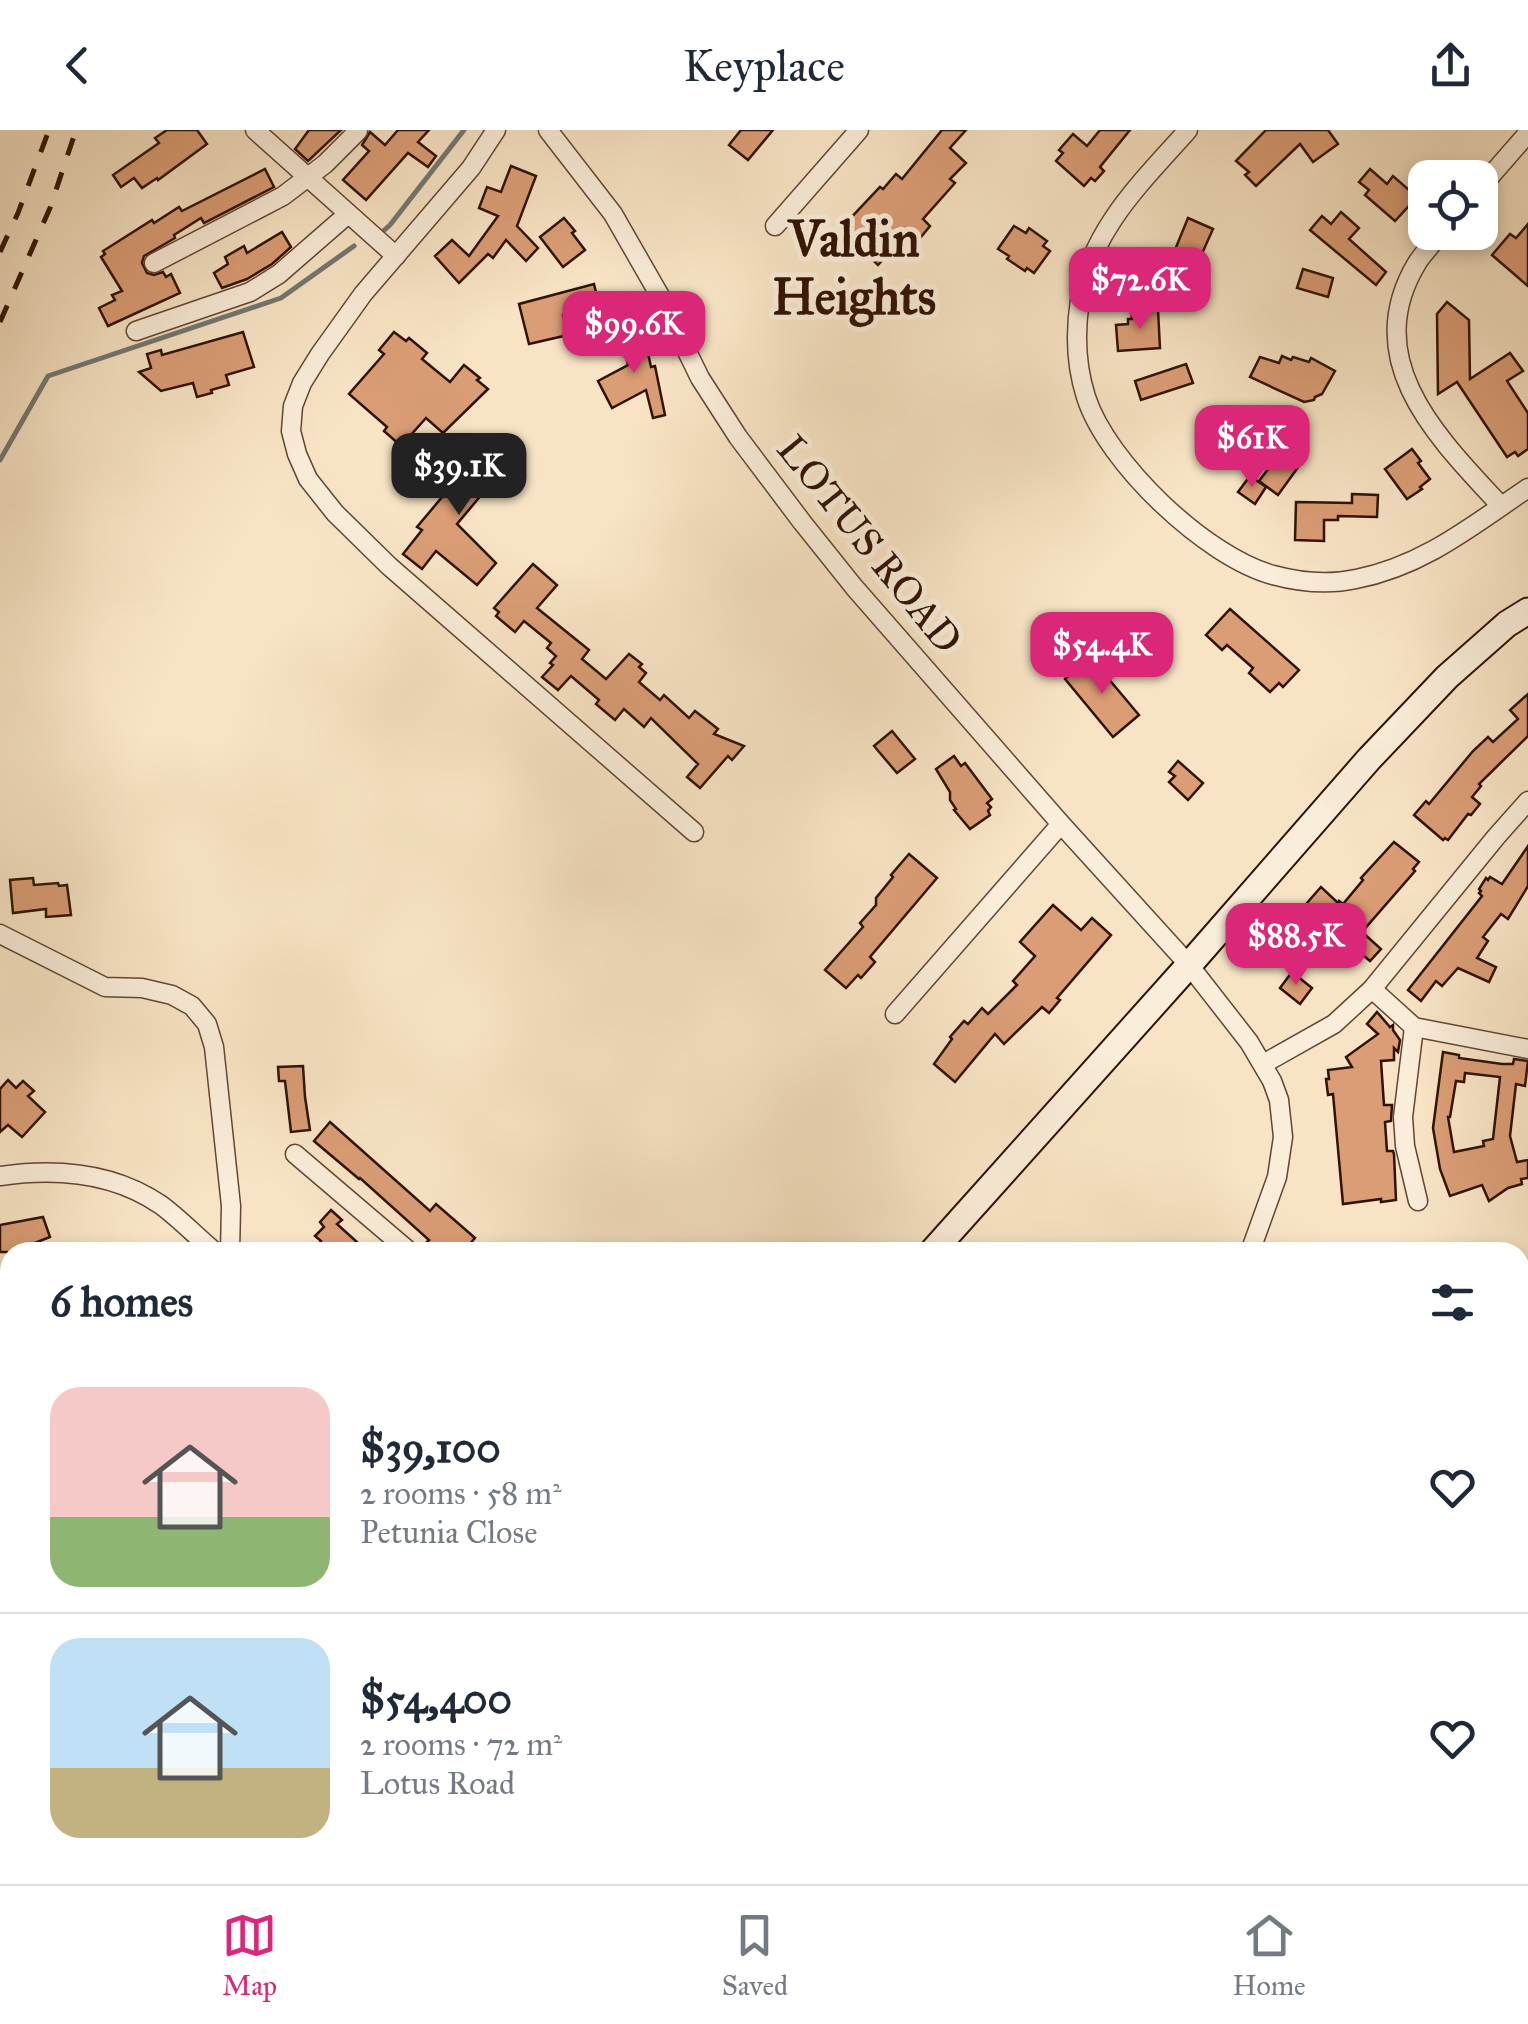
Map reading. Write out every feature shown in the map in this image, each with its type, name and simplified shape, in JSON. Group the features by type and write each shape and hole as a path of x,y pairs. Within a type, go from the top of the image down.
{"main road":[{"path":"941,1242 1369,759 1447,678 1528,611"}],"street":[{"path":"255,130 396,256"},
{"path":"154,262 268,205 308,178 358,130"},
{"path":"496,130 471,168 364,294 302,383 294,406 296,454 308,479 336,513 389,566 694,832"},
{"name":"LOTUS ROAD","path":"548,130 613,214 660,296 700,378 738,437 854,587 1189,966 1263,1064 1279,1100 1284,1138 1278,1177 1254,1242"},
{"path":"775,226 860,130"},
{"path":"1188,130 1120,207 1101,236 1080,297 1076,335 1086,398 1097,424 1120,459 1160,501 1216,547 1270,574 1324,582 1386,572 1425,557 1528,488"},
{"path":"1498,167 1528,133"},
{"path":"136,331 250,292 279,274 348,214"},
{"path":"1427,250 1399,304 1399,358 1421,412 1448,448 1502,506"},
{"path":"1263,1064 1334,1024 1372,989 1528,801"},
{"path":"895,1014 1061,824"},
{"path":"0,934 106,987 142,988 172,995 192,1006 207,1024 214,1047 231,1206 230,1242"},
{"path":"1372,989 1414,1027 1528,1050"},
{"path":"1414,1027 1403,1118 1405,1146 1418,1201"},
{"path":"295,1154 398,1242"},
{"path":"0,1176 56,1172 117,1183 164,1208 203,1242"}],"building":[{"path":"167,130 197,130 207,144 142,188 134,178 121,187 113,175 159,143 155,138"},
{"path":"309,130 341,130 308,161 295,149"},
{"path":"398,130 429,130 418,142 436,156 428,167 408,153 366,200 343,180 369,151 362,145 370,132 385,145"},
{"path":"741,130 773,130 748,160 729,145"},
{"path":"942,130 966,130 950,148 966,163 950,179 955,183 923,219 930,226 916,243 906,234 878,265 846,235 853,227 847,222 896,174 902,179"},
{"path":"1100,130 1130,130 1100,167 1104,171 1084,186 1056,161 1063,153 1059,150 1073,134 1087,146"},
{"path":"1266,130 1328,130 1338,144 1313,162 1300,144 1256,186 1245,175 1249,172 1236,161"},
{"path":"511,166 536,176 517,226 538,248 526,261 506,240 493,258 488,254 459,283 435,256 452,240 469,256 498,216 479,208 487,187 501,192"},
{"path":"265,169 274,187 204,223 201,218 144,256 142,263 147,273 163,272 166,277 171,274 180,293 108,326 99,308 115,300 112,295 122,291 101,257 103,251 152,220 154,223 179,207 182,211"},
{"path":"1370,169 1387,184 1393,176 1408,189 1408,207 1395,221 1365,195 1369,190 1359,182"},
{"path":"1341,212 1359,228 1349,239 1386,272 1376,285 1310,230 1322,216 1331,224"},
{"path":"564,218 585,250 563,267 540,237"},
{"path":"1188,218 1213,229 1196,267 1204,268 1201,278 1205,279 1199,307 1156,301 1161,276 1164,277"},
{"path":"1528,224 1528,286 1492,255 1510,234 1516,238"},
{"path":"1014,226 1026,233 1029,228 1047,241 1043,246 1050,251 1034,273 1007,259 1009,256 998,249"},
{"path":"282,232 291,247 247,279 222,288 214,273 228,264 225,257 244,246 247,253"},
{"path":"1303,269 1333,278 1328,297 1297,288"},
{"path":"594,284 598,301 566,309 568,313 563,315 568,335 529,344 519,304"},
{"path":"1447,302 1469,320 1470,379 1510,353 1523,371 1507,381 1528,413 1528,449 1518,456 1515,452 1507,457 1457,382 1438,394 1437,314"},
{"path":"1158,310 1160,348 1118,351 1116,325 1128,324 1131,312"},
{"path":"643,330 665,415 653,418 646,390 612,408 598,381 628,365 621,335"},
{"path":"243,332 254,367 226,375 229,385 211,390 212,393 197,397 193,383 161,391 139,372 151,368 147,354 161,350 162,355"},
{"path":"394,332 427,353 422,359 450,382 464,365 488,389 443,433 426,418 401,446 384,431 387,427 349,394 384,354 379,350"},
{"path":"1282,356 1309,362 1311,358 1335,371 1322,394 1304,402 1250,377 1260,357 1279,363"},
{"path":"1186,364 1193,383 1141,400 1135,381"},
{"path":"470,441 510,471 496,489 488,487 457,524 496,563 477,585 436,551 422,569 403,554 422,530 417,527 468,466 457,456"},
{"path":"1412,449 1430,479 1407,499 1385,469"},
{"path":"1281,452 1299,466 1278,495 1259,481"},
{"path":"1250,476 1266,487 1255,504 1238,492"},
{"path":"1352,494 1378,495 1377,517 1338,516 1338,520 1324,520 1324,541 1295,540 1296,502 1352,503"},
{"path":"533,564 557,585 537,608 589,650 582,659 606,679 629,654 642,664 639,667 646,673 639,682 660,700 664,695 689,718 695,711 718,729 714,734 744,746 732,760 728,756 700,788 687,777 698,764 651,718 644,727 624,709 615,720 571,676 558,690 542,677 556,656 547,648 551,643 524,621 515,632 496,616 499,612 494,608"},
{"path":"1230,609 1299,670 1283,687 1279,683 1270,692 1249,673 1253,668 1227,645 1222,650 1206,635"},
{"path":"1091,658 1139,715 1113,737 1065,679"},
{"path":"1528,694 1528,736 1479,784 1472,797 1480,804 1448,840 1443,840 1414,815 1426,801 1429,804 1488,737 1493,742 1518,719 1510,710"},
{"path":"892,731 915,759 897,773 874,746"},
{"path":"954,756 961,766 965,763 992,799 987,803 990,815 970,829 954,810 950,792 936,769"},
{"path":"1178,761 1203,783 1188,800 1169,782 1175,776 1169,772"},
{"path":"1394,842 1419,862 1362,932 1381,949 1370,961 1350,944 1332,960 1311,942 1328,922 1306,904 1321,887 1343,904"},
{"path":"1528,846 1528,886 1508,919 1501,914 1483,937 1488,941 1477,958 1496,967 1489,982 1458,968 1442,986 1436,981 1421,1001 1408,990 1482,896 1479,889 1486,878 1502,884"},
{"path":"909,854 937,878 870,957 875,962 846,988 825,970 863,927 860,923"},
{"path":"33,878 34,885 67,885 71,915 46,917 46,909 13,913 10,880"},
{"path":"1053,905 1081,930 1092,918 1111,935 1057,998 1060,1000 1049,1013 1042,1007 1004,1044 995,1034 955,1082 934,1064 964,1021 968,1024 982,1008 988,1014 1017,985 1013,981 1035,956 1020,942"},
{"path":"1292,972 1312,988 1300,1004 1280,988"},
{"path":"1377,1012 1390,1027 1393,1025 1400,1040 1398,1052 1394,1048 1394,1060 1381,1061 1384,1105 1392,1105 1391,1121 1385,1122 1387,1151 1394,1154 1396,1200 1343,1204 1333,1094 1328,1095 1326,1079 1328,1070 1352,1067 1346,1057 1378,1034 1367,1024"},
{"path":"1443,1052 1502,1064 1513,1064 1514,1059 1528,1061 1525,1086 1516,1084 1510,1136 1517,1162 1528,1160 1528,1178 1521,1179 1522,1184 1489,1201 1482,1185 1450,1196 1440,1169 1433,1128","holes":["1465,1073 1500,1077 1493,1139 1483,1141 1484,1146 1454,1152 1448,1117 1456,1081 1464,1082"]},
{"path":"303,1066 310,1130 291,1132 285,1081 279,1081 278,1067"},
{"path":"8,1080 16,1088 23,1081 34,1091 28,1096 45,1112 22,1137 8,1125 0,1132 0,1089"},
{"path":"330,1122 430,1211 436,1204 475,1238 472,1242 427,1242 360,1178 314,1141"},
{"path":"331,1210 342,1220 337,1224 357,1242 320,1242 315,1236 324,1227 320,1222"},
{"path":"43,1217 50,1237 37,1242 0,1242 0,1225"}],"waterway":[{"path":"381,233 464,130"},
{"path":"0,460 48,376 281,298 354,246"}],"railway":[{"path":"0,252 49,130"},
{"path":"0,322 50,208 76,130"}],"district":[{"name":"Valdin Heights","path":"854,267"}]}
